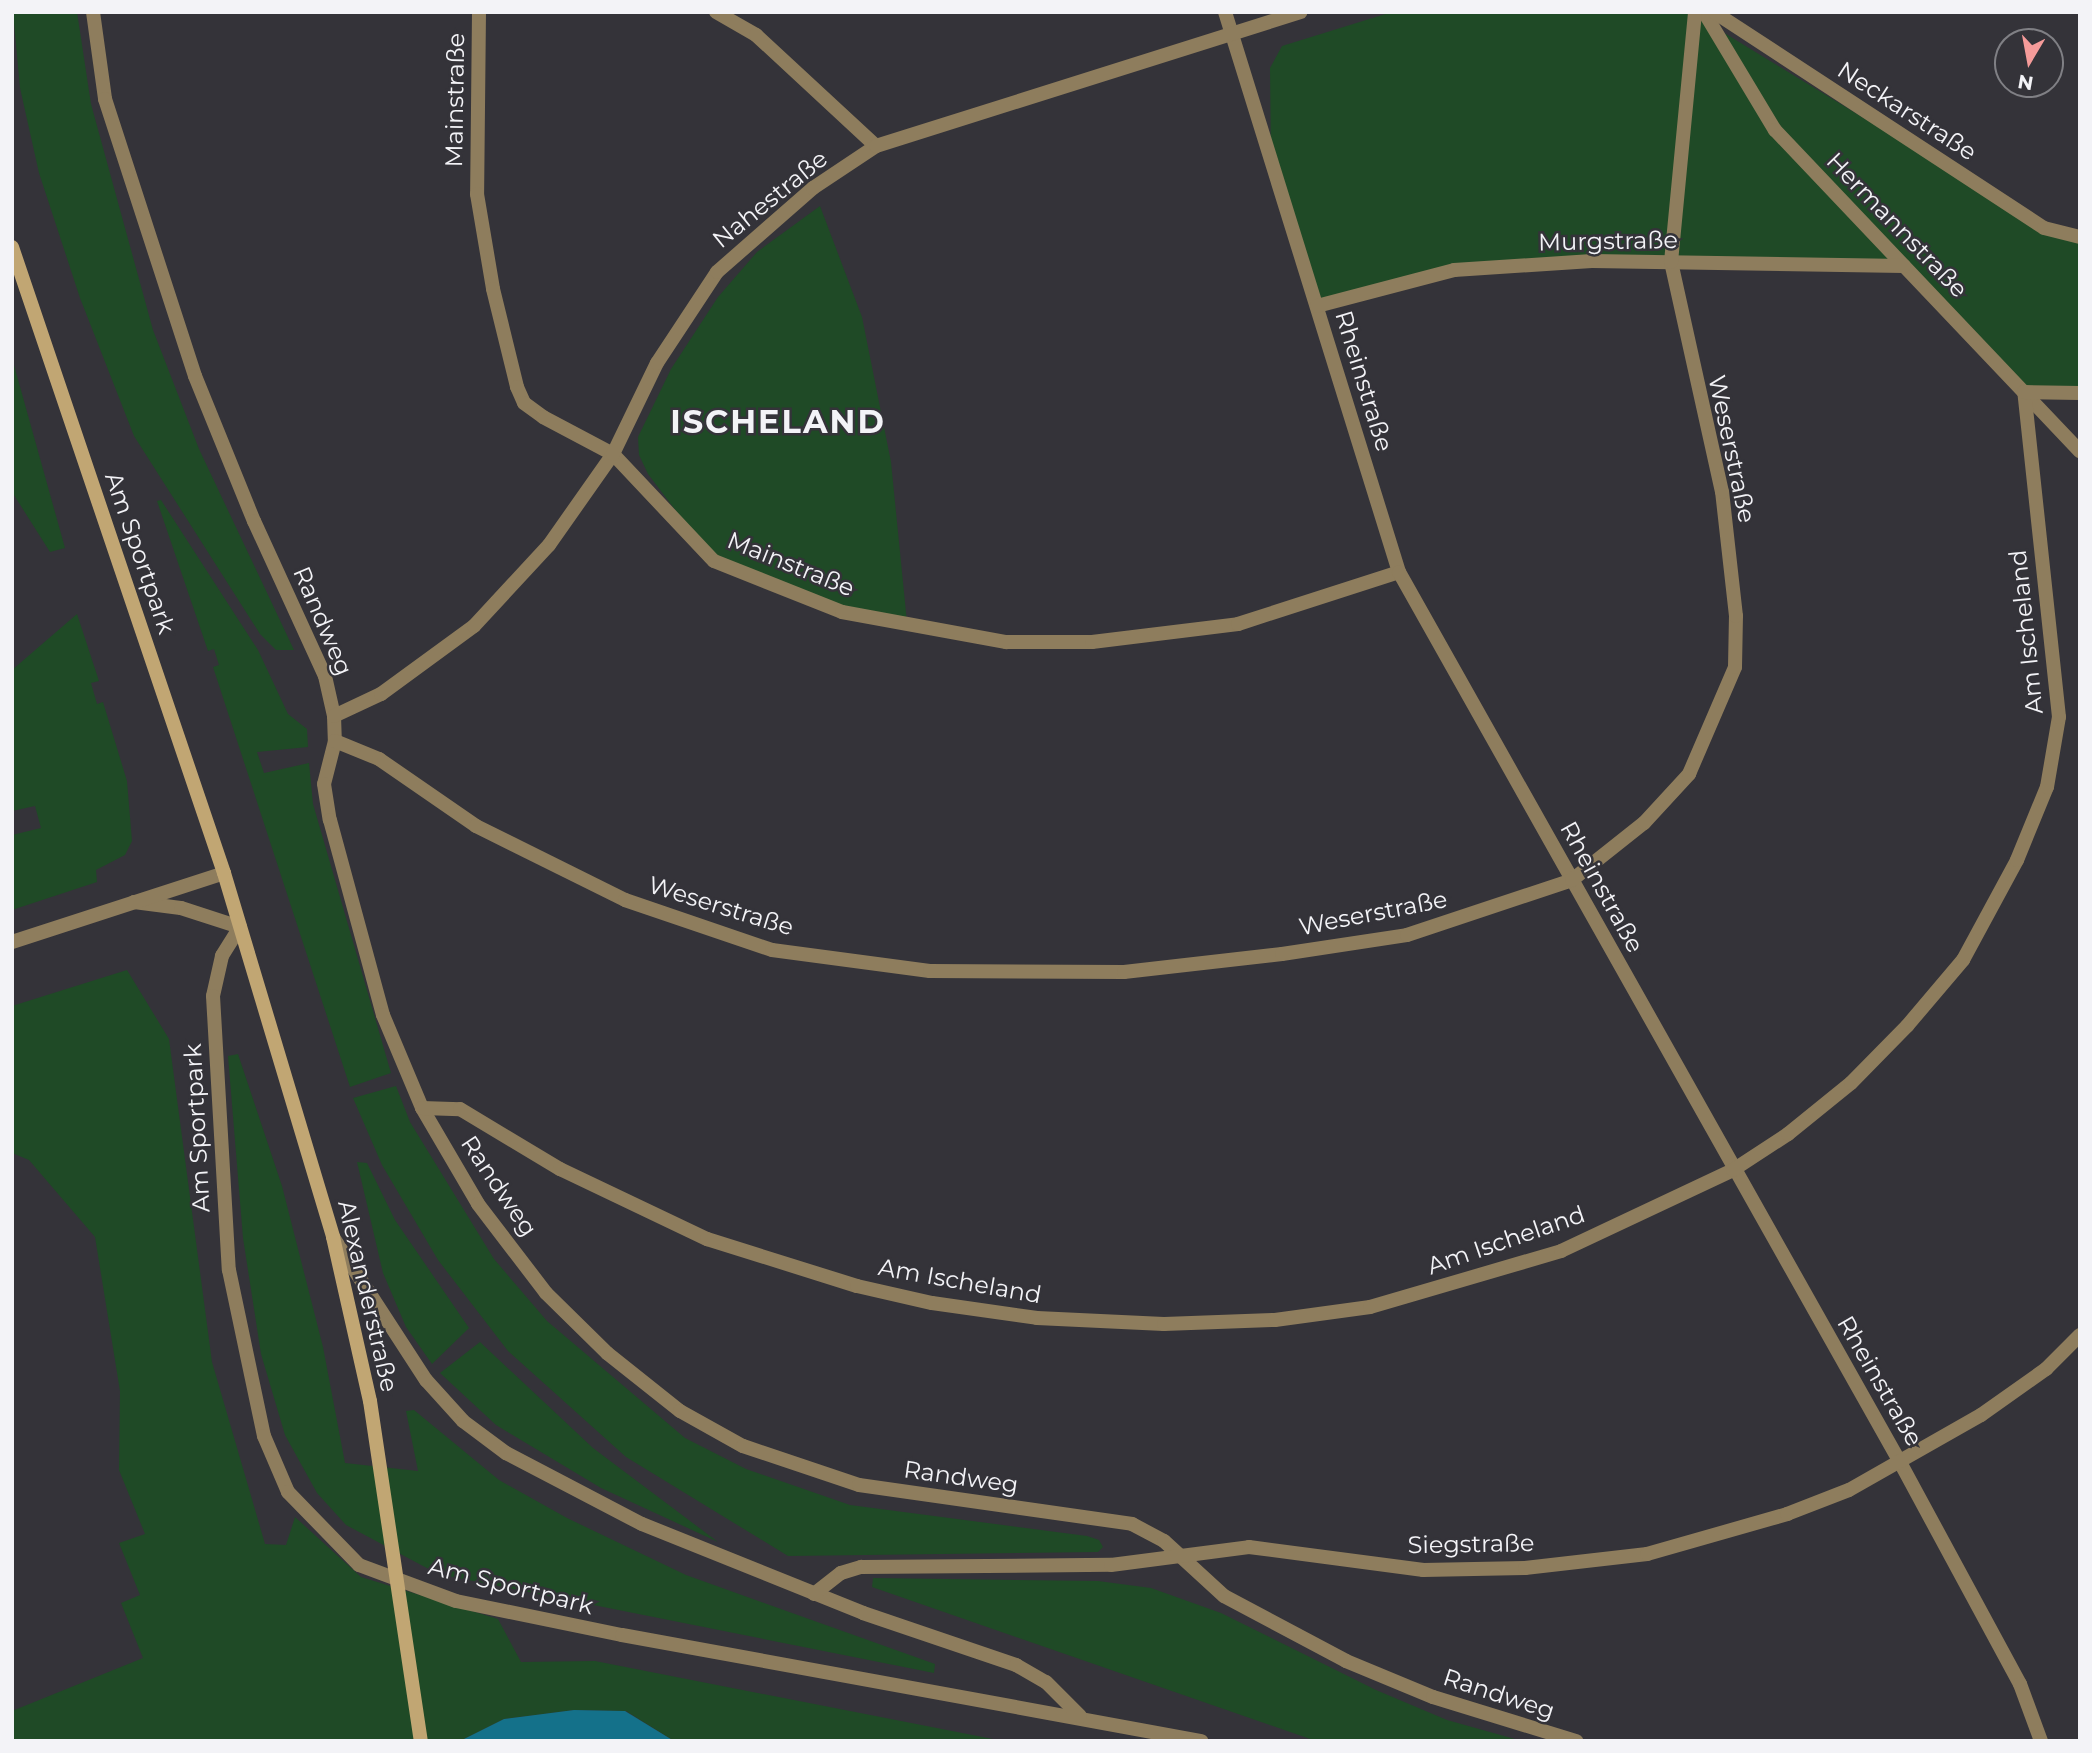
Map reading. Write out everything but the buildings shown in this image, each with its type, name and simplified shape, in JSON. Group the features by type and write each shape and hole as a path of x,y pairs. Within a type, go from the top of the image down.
{"main road":[{"name":"Am Sportpark","path":"12,247 224,873"},
{"name":"Alexanderstraße","path":"224,873 333,1237 378,1449 421,1741"}],"street":[{"name":"Randweg","path":"93,12 105,99 195,376 254,521 311,638 334,716 335,741 324,784 330,820 383,1015 422,1108 478,1204 546,1293 607,1353 680,1411 743,1446 859,1485 1132,1524 1164,1541 1224,1596 1346,1661 1433,1697 1576,1741"},
{"name":"Mainstraße","path":"479,12 477,194 493,289 517,387 524,403 543,417 613,454 714,561 842,612 1006,642 1092,642 1238,624 1399,572"},
{"path":"716,12 756,35 876,146"},
{"name":"Rheinstraße","path":"1225,12 1399,572 1733,1170 1901,1464 2020,1684 2041,1741"},
{"name":"Nahestraße","path":"334,716 381,694 474,625 549,545 613,454 657,363 717,272 813,188 876,146 1300,12"},
{"name":"Weserstraße","path":"335,741 379,759 476,826 625,900 772,950 930,971 1124,972 1282,954 1407,935 1572,880 1644,823 1689,774 1735,667 1735,616 1722,492 1671,262 1695,12"},
{"name":"Hermannstraße","path":"1704,12 1775,130 2080,451"},
{"name":"Neckarstraße","path":"1714,12 2044,228 2080,237"},
{"name":"Murgstraße","path":"1317,306 1454,270 1592,261 1904,266"},
{"path":"2024,392 2080,393"},
{"name":"Am Ischeland","path":"422,1108 460,1109 560,1169 708,1239 856,1286 932,1303 1037,1318 1164,1324 1275,1320 1370,1307 1561,1251 1733,1170 1851,1083 1907,1027 1955,969 2017,860 2047,787 2059,717 2024,392"},
{"path":"12,942 224,873"},
{"path":"134,902 181,908 240,927"},
{"name":"Am Sportpark","path":"240,927 222,956 213,996 229,1270 264,1436 288,1492 359,1565 456,1601 1080,1716 1200,1741"},
{"path":"333,1237 426,1380 463,1421 564,1487 642,1524 814,1594 1016,1665 1046,1682 1080,1716"},
{"name":"Siegstraße","path":"814,1594 841,1573 861,1567 1111,1565 1249,1547 1423,1570 1592,1562 1674,1547 1787,1514 1901,1464 2046,1369 2080,1335"}],"green space":[{"path":"13,12 77,12 91,104 153,330 199,449 294,650 276,650 260,634 134,436 80,298 39,173 20,88"},
{"path":"1392,12 1690,12 2044,228 2080,237 2080,393 2024,392 1904,266 1592,261 1454,270 1317,306 1271,161 1270,68 1282,46"},
{"path":"820,206 862,317 891,462 907,622 842,612 714,561 648,474 639,455 638,437 671,369 718,297 757,252"},
{"path":"12,358 65,548 50,552 12,492"},
{"path":"161,500 258,650 288,714 307,729 308,747 257,752 264,773 309,763 313,804 391,1073 350,1087 213,667 219,665 214,649 208,651 157,501"},
{"path":"77,614 99,681 91,683 97,704 103,702 127,781 132,841 125,855 96,870 97,882 12,910 12,835 41,828 35,806 12,811 12,670"},
{"path":"127,970 169,1039 212,1362 265,1544 286,1545 295,1517 361,1577 498,1619 521,1662 595,1661 1003,1741 674,1741 626,1711 574,1710 504,1719 460,1741 12,1741 12,1711 143,1658 121,1603 140,1595 119,1543 145,1534 119,1470 120,1391 95,1237 29,1160 12,1153 12,1006"},
{"path":"238,1054 282,1186 323,1347 345,1463 418,1471 406,1411 414,1410 499,1480 567,1518 686,1575 935,1664 934,1673 438,1574 346,1525 317,1493 285,1435 261,1354 243,1238 228,1056"},
{"path":"396,1086 410,1122 494,1259 547,1321 685,1438 746,1469 850,1505 1087,1536 1099,1540 1103,1547 1098,1552 788,1556 626,1457 508,1351 438,1260 382,1165 353,1098"},
{"path":"357,1162 367,1163 395,1220 469,1328 432,1364 406,1327 383,1273"},
{"path":"480,1342 593,1448 718,1542 601,1488 496,1425 440,1373"},
{"path":"873,1578 1098,1581 1151,1588 1221,1613 1376,1690 1447,1720 1522,1741 1316,1741 872,1587"}],"water":[{"path":"574,1710 625,1711 674,1741 460,1741 504,1719"}],"district":[{"name":"ISCHELAND","path":"778,422"}]}
